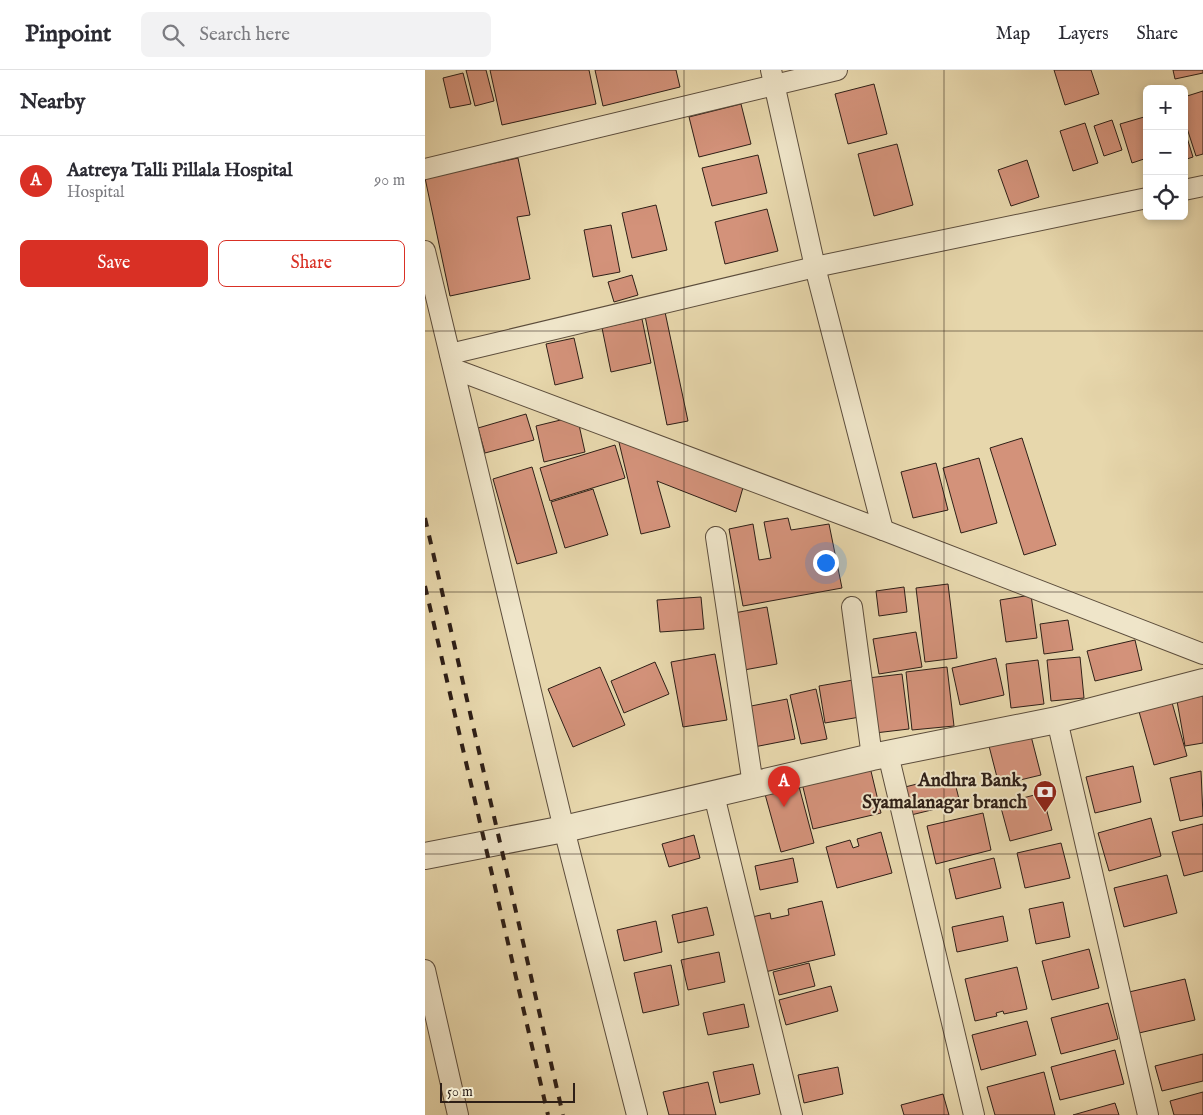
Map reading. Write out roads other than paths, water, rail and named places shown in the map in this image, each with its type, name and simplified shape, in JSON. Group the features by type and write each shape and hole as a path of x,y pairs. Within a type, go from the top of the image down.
{"street":[{"path":"425,169 773,78 837,70"},
{"path":"773,78 815,268 883,530"},
{"path":"1188,189 1203,186"},
{"path":"452,361 815,268 1143,199"},
{"path":"425,251 564,829 637,1115"},
{"path":"452,361 1203,654"},
{"path":"716,537 753,785"},
{"path":"852,607 880,755 974,1115"},
{"path":"425,856 564,829 880,755 1057,720 1203,682"},
{"path":"1057,720 1148,1115"},
{"path":"714,795 792,1115"},
{"path":"425,970 457,1115"}],"railway":[{"path":"425,518 563,1115"},
{"path":"425,586 548,1115"}],"place":[{"name":"Aatreya Talli Pillala Hospital","path":"784,807"},
{"name":"Andhra Bank, Syamalanagar branch","path":"1045,813"}]}
